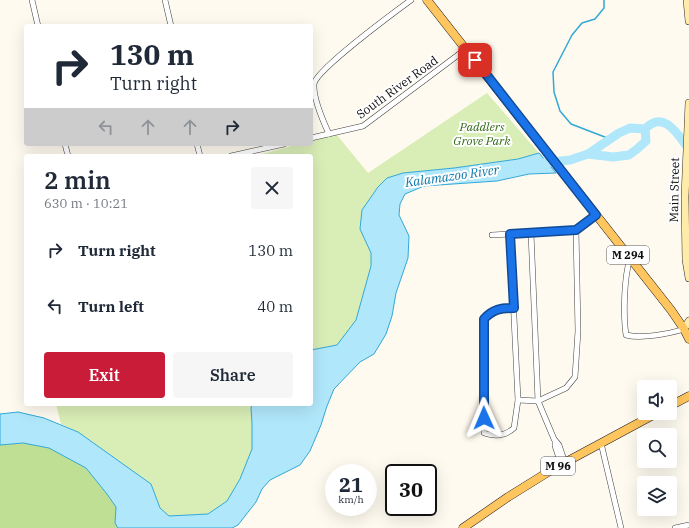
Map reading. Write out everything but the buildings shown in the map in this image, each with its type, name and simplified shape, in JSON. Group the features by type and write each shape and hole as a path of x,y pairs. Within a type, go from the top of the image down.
{"main road":[{"name":"M 294","path":"427,0 630,258 684,329 689,339"},
{"path":"677,402 689,396"},
{"name":"M 96","path":"463,528 508,497 563,463 644,420"}],"street":[{"path":"32,0 38,24"},
{"path":"165,0 171,24"},
{"path":"329,134 322,118 316,97 314,84 316,78 333,62 411,0"},
{"path":"688,1 689,21"},
{"name":"South River Road","path":"313,138 364,126 466,49"},
{"name":"Main Street","path":"689,103 685,197 686,260 689,278"},
{"path":"240,154 275,146"},
{"path":"492,235 576,230 596,215"},
{"path":"518,400 538,401 566,388 575,377 578,332 576,230"},
{"path":"531,233 538,401 559,445 563,463"},
{"path":"510,234 514,308 518,400 514,428 510,432 491,436 484,433 484,319 489,313 498,308 514,308"},
{"path":"630,258 627,268 625,292 626,335 633,337 674,332 684,329 689,321"},
{"path":"601,443 621,528"},
{"path":"675,528 689,525"}],"green space":[{"name":"Paddlers Grove Park","path":"487,93 539,153 518,159 403,173 387,178 378,187 362,211 360,229 371,253 371,266 356,320 337,345 313,350 313,154 262,154 292,146 313,146 313,141 337,135 368,173"},
{"path":"56,406 252,406 252,449 240,479 227,501 208,514 169,517 160,508 151,484 78,432 61,424"},
{"path":"23,443 50,448 86,468 116,507 115,523 118,528 0,528 0,445"}],"water":[{"path":"539,153 556,173 529,174 497,181 424,186 405,194 400,204 399,215 409,236 408,258 396,293 392,316 386,334 374,354 360,362 334,389 310,451 300,465 270,480 262,489 256,502 238,525 232,528 118,528 115,523 116,507 86,468 49,448 23,443 0,445 0,414 18,412 44,418 78,432 151,484 160,508 169,516 208,514 227,501 240,479 252,449 252,406 313,406 313,350 337,345 356,320 371,266 371,253 360,229 362,210 378,187 387,178 403,173 518,159"}],"waterway":[{"path":"604,0 604,8 595,19 582,23 572,35 553,72 554,92 560,111 571,124 610,139"},
{"name":"Kalamazoo River","path":"535,164 570,160 588,154 613,157 629,155 646,141 645,129 658,122 670,126 689,149"},
{"name":"Kalamazoo River","path":"588,154 619,133 630,128 645,129"}],"route":[{"path":"475,60 596,215 576,230 510,234 514,308 498,308 489,313 484,319 484,418"}]}
